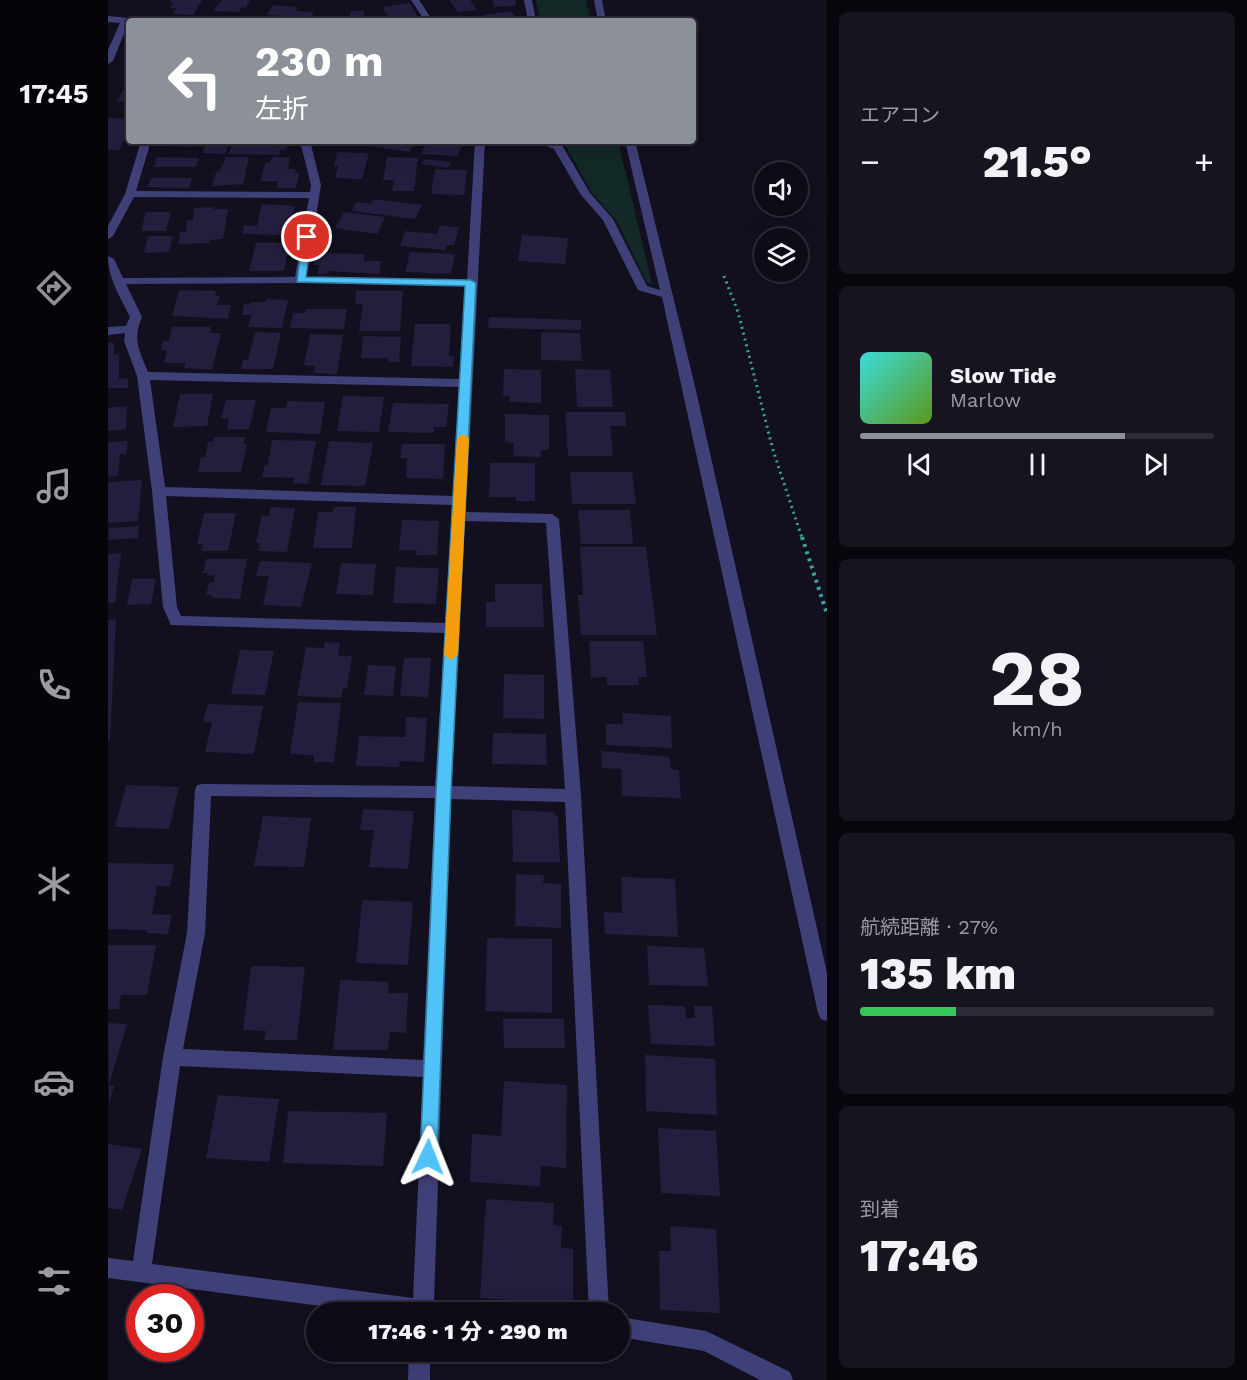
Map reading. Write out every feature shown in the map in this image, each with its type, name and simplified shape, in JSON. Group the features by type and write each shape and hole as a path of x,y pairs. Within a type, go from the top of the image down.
{"street":[{"path":"415,0 427,18"},
{"path":"528,0 531,18"},
{"path":"598,0 602,18"},
{"path":"108,19 126,21"},
{"path":"108,61 126,23"},
{"path":"108,236 130,194 145,144"},
{"path":"300,280 316,185 306,144"},
{"path":"429,1302 431,1069 443,792 480,144"},
{"path":"558,144 586,195 608,219 642,288 666,295"},
{"path":"631,144 688,382 827,1013"},
{"path":"130,194 314,195"},
{"path":"108,259 136,317 131,328 130,341 144,376 159,491 170,607 176,621 452,628"},
{"path":"117,281 300,280 471,283"},
{"path":"108,331 131,328"},
{"path":"144,376 466,383"},
{"path":"159,491 460,508 552,519 573,796 598,1302"},
{"path":"141,1273 172,1057 196,933 202,790 443,792 573,796"},
{"path":"172,1057 431,1069"},
{"path":"108,1268 355,1302"},
{"path":"630,1329 706,1341 783,1380"},
{"path":"418,1380 419,1362"}],"path":[{"path":"724,276 738,312 772,450 827,614"}],"green space":[{"path":"536,0 586,0 590,18 539,18"},
{"path":"565,144 619,144 652,284 647,283 617,221 592,193"}],"building":[{"path":"171,0 202,0 193,15 173,14 176,8 170,8 174,3 170,3"},
{"path":"222,0 250,0 246,8 242,7 239,12 213,11"},
{"path":"449,0 470,0 477,10 458,12"},
{"path":"493,0 515,0 516,6 494,7"},
{"path":"410,3 417,16 389,18 382,7"},
{"path":"273,5 298,7 296,11 314,12 311,18 284,18 285,16 267,15"},
{"path":"351,11 365,11 363,18 349,18"},
{"path":"511,11 517,18 486,18 483,15"},
{"path":"126,85 126,102 117,101"},
{"path":"108,118 126,119 126,135 119,150 108,150"},
{"path":"170,144 198,144 197,147 169,146"},
{"path":"206,144 229,144 225,154 202,153"},
{"path":"232,144 289,144 286,150 280,150 279,155 229,154"},
{"path":"377,144 414,144 409,152 375,147"},
{"path":"426,144 463,144 457,156 421,154"},
{"path":"337,152 369,153 362,179 335,178 338,166 334,166"},
{"path":"157,157 199,158 196,167 154,167"},
{"path":"226,157 249,157 243,184 212,186 216,172 219,172"},
{"path":"272,157 290,157 288,169 296,169 295,173 299,173 296,188 277,188 278,181 261,181 265,163 270,163"},
{"path":"387,157 418,158 414,191 392,191 394,180 383,180"},
{"path":"425,159 451,162 448,168 421,164"},
{"path":"435,169 467,170 464,195 431,194"},
{"path":"151,178 192,178 189,188 148,187"},
{"path":"374,199 422,205 415,219 352,211 356,202 371,204"},
{"path":"262,204 295,206 289,235 242,234 244,225 257,226"},
{"path":"213,207 213,209 228,209 223,239 210,240 209,243 178,244 180,232 186,232 187,220 193,220 194,208"},
{"path":"146,212 171,212 166,231 141,231"},
{"path":"344,212 385,217 377,234 335,228"},
{"path":"440,226 459,227 454,245 447,245 445,250 400,246 405,231 437,234"},
{"path":"522,235 568,238 565,264 518,261"},
{"path":"148,236 173,236 169,252 144,253"},
{"path":"256,243 290,243 284,271 249,271"},
{"path":"410,252 455,254 451,274 405,272"},
{"path":"315,253 365,254 364,261 381,261 379,274 327,271 327,274 318,274 319,265 313,265"},
{"path":"179,290 216,291 215,296 220,296 217,305 231,305 228,319 172,316"},
{"path":"356,291 403,291 400,331 359,331 363,304 355,304"},
{"path":"266,299 288,300 282,328 248,327 251,315 242,315 244,304 265,302"},
{"path":"306,309 347,309 344,329 290,328 293,313 305,313"},
{"path":"489,317 581,320 581,330 488,328"},
{"path":"415,324 451,324 449,356 454,356 453,367 411,366"},
{"path":"172,327 211,327 210,333 221,333 212,370 184,368 186,363 164,363 167,350 161,350 163,341 169,341"},
{"path":"255,332 281,333 273,369 241,369 243,360 248,360"},
{"path":"541,332 580,333 582,361 541,360"},
{"path":"310,334 343,335 337,374 314,373 315,366 304,365"},
{"path":"363,336 401,337 399,362 388,362 389,358 361,358"},
{"path":"108,343 114,343 114,355 119,354 119,379 128,378 128,388 108,388"},
{"path":"504,369 541,370 541,403 509,402 510,396 503,396"},
{"path":"575,369 610,370 613,407 577,407"},
{"path":"180,394 213,394 207,426 173,427"},
{"path":"343,396 384,397 379,432 337,431"},
{"path":"226,400 256,400 249,429 227,429 229,419 221,418"},
{"path":"287,401 325,402 320,434 266,432 271,408 286,408"},
{"path":"393,403 449,404 446,427 434,427 434,433 388,432"},
{"path":"127,406 126,429 108,431 108,408"},
{"path":"565,412 625,412 626,426 610,426 613,456 568,456"},
{"path":"505,414 549,415 549,450 541,450 541,457 513,456 514,443 505,442"},
{"path":"214,437 245,437 244,444 247,444 241,472 198,472 201,457 205,457 208,442 213,442"},
{"path":"272,440 316,441 308,484 293,483 294,478 262,477 265,465 268,465"},
{"path":"128,441 126,454 120,454 118,476 108,477 108,442"},
{"path":"329,441 373,443 365,486 321,485"},
{"path":"402,444 445,444 443,479 406,478 407,458 400,458"},
{"path":"490,463 535,463 535,501 516,501 516,497 489,497"},
{"path":"570,472 632,472 636,504 572,504"},
{"path":"142,480 138,521 108,523 108,482"},
{"path":"270,507 295,508 287,552 258,551 260,543 256,543 262,515 269,516"},
{"path":"334,507 356,507 352,548 313,548 318,512 333,512"},
{"path":"578,510 630,510 633,544 581,544"},
{"path":"204,513 236,513 228,551 201,551 203,544 197,544"},
{"path":"402,520 439,521 437,555 416,555 417,550 399,550"},
{"path":"139,526 138,538 108,540 109,528"},
{"path":"580,547 646,547 657,635 581,635 578,595 583,595"},
{"path":"121,553 115,603 108,603 108,554"},
{"path":"206,559 247,559 240,599 211,598 212,595 206,595 209,583 213,583 215,575 207,576 208,573 203,573"},
{"path":"260,561 312,563 301,607 263,605 269,576 256,576"},
{"path":"341,563 376,564 373,595 336,594"},
{"path":"396,567 439,568 436,604 393,603"},
{"path":"132,579 156,579 151,604 127,605"},
{"path":"495,584 542,584 544,627 486,627 486,602 495,602"},
{"path":"116,619 110,741 108,741 108,620"},
{"path":"589,641 643,641 647,677 638,677 639,685 607,685 607,677 591,678"},
{"path":"325,642 340,643 338,656 352,656 347,688 343,688 341,698 297,696 306,647 324,648"},
{"path":"240,650 274,651 265,695 231,694"},
{"path":"404,658 431,658 428,697 400,696"},
{"path":"368,665 396,666 393,696 364,695"},
{"path":"504,674 544,675 544,719 503,718"},
{"path":"298,702 341,703 334,762 314,762 314,755 290,754"},
{"path":"208,704 263,706 254,754 205,752 212,722 203,722"},
{"path":"623,713 671,716 672,748 606,745 606,724 623,724"},
{"path":"406,717 427,718 424,762 400,761 399,767 356,766 359,736 405,737"},
{"path":"493,733 546,734 547,765 492,764"},
{"path":"601,751 670,757 671,769 679,770 681,798 622,796 621,769 602,768"},
{"path":"126,785 179,787 169,829 115,827"},
{"path":"363,809 414,811 408,869 369,867 374,830 360,830"},
{"path":"512,810 553,812 558,818 560,862 513,862"},
{"path":"263,816 311,818 304,867 254,866"},
{"path":"108,863 174,864 170,886 157,886 152,914 172,915 168,934 147,933 147,930 108,929"},
{"path":"516,874 544,875 543,883 561,884 561,928 515,926"},
{"path":"621,877 675,879 678,937 605,934 604,912 622,913"},
{"path":"362,900 413,902 408,965 356,963"},
{"path":"487,938 552,939 552,1013 485,1011"},
{"path":"108,945 156,945 147,995 121,995 119,1009 108,1009"},
{"path":"647,946 704,948 708,986 649,985"},
{"path":"251,966 305,967 297,1040 264,1040 266,1031 243,1030"},
{"path":"340,980 389,982 388,993 408,993 406,1033 390,1032 388,1050 333,1050"},
{"path":"648,1005 685,1006 686,1018 695,1018 694,1006 712,1006 715,1046 651,1044"},
{"path":"503,1019 564,1019 565,1048 504,1048"},
{"path":"108,1023 127,1024 109,1085 114,1086 109,1104"},
{"path":"645,1055 715,1059 717,1115 646,1111"},
{"path":"504,1081 567,1085 566,1168 541,1166 540,1186 470,1182 472,1134 501,1136"},
{"path":"218,1095 279,1099 269,1162 206,1158"},
{"path":"288,1111 387,1113 383,1166 283,1163"},
{"path":"658,1128 716,1131 720,1196 661,1193"},
{"path":"108,1144 142,1149 122,1210 108,1208"},
{"path":"486,1199 554,1203 553,1225 562,1226 561,1248 573,1249 573,1299 569,1302 537,1302 480,1298"},
{"path":"670,1226 716,1229 720,1313 660,1310 659,1251 671,1251"}],"slow traffic":[{"path":"451,655 463,438"}],"route":[{"path":"307,237 300,280 471,283 443,792 428,1157"}]}
